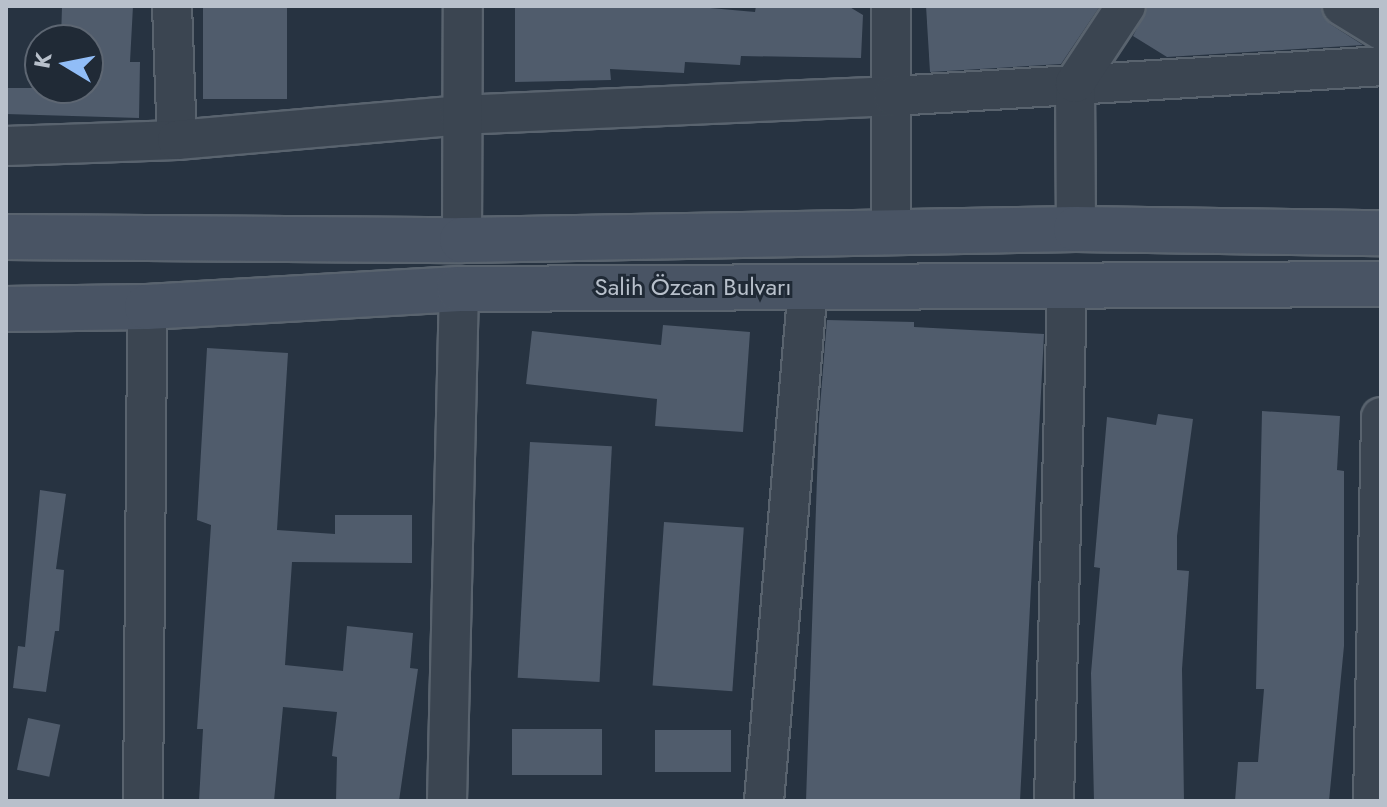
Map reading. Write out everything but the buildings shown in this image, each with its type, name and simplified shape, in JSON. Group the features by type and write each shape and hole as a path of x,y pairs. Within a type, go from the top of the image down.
{"main road":[{"name":"Salih Özcan Bulvarı","path":"6,237 462,240 1076,229 1381,233"},
{"name":"Salih Özcan Bulvarı","path":"6,309 147,307 459,289 1381,284"}],"street":[{"path":"172,6 177,140"},
{"path":"462,240 460,115 463,6"},
{"path":"891,6 891,231"},
{"path":"1076,229 1075,83 1126,6"},
{"path":"1342,6 1381,30"},
{"path":"6,146 177,140 460,115 893,96 1381,66"},
{"path":"764,801 808,286"},
{"path":"1054,801 1067,286"},
{"path":"447,801 459,289"},
{"path":"143,801 147,307"},
{"path":"1373,801 1381,417"}]}
